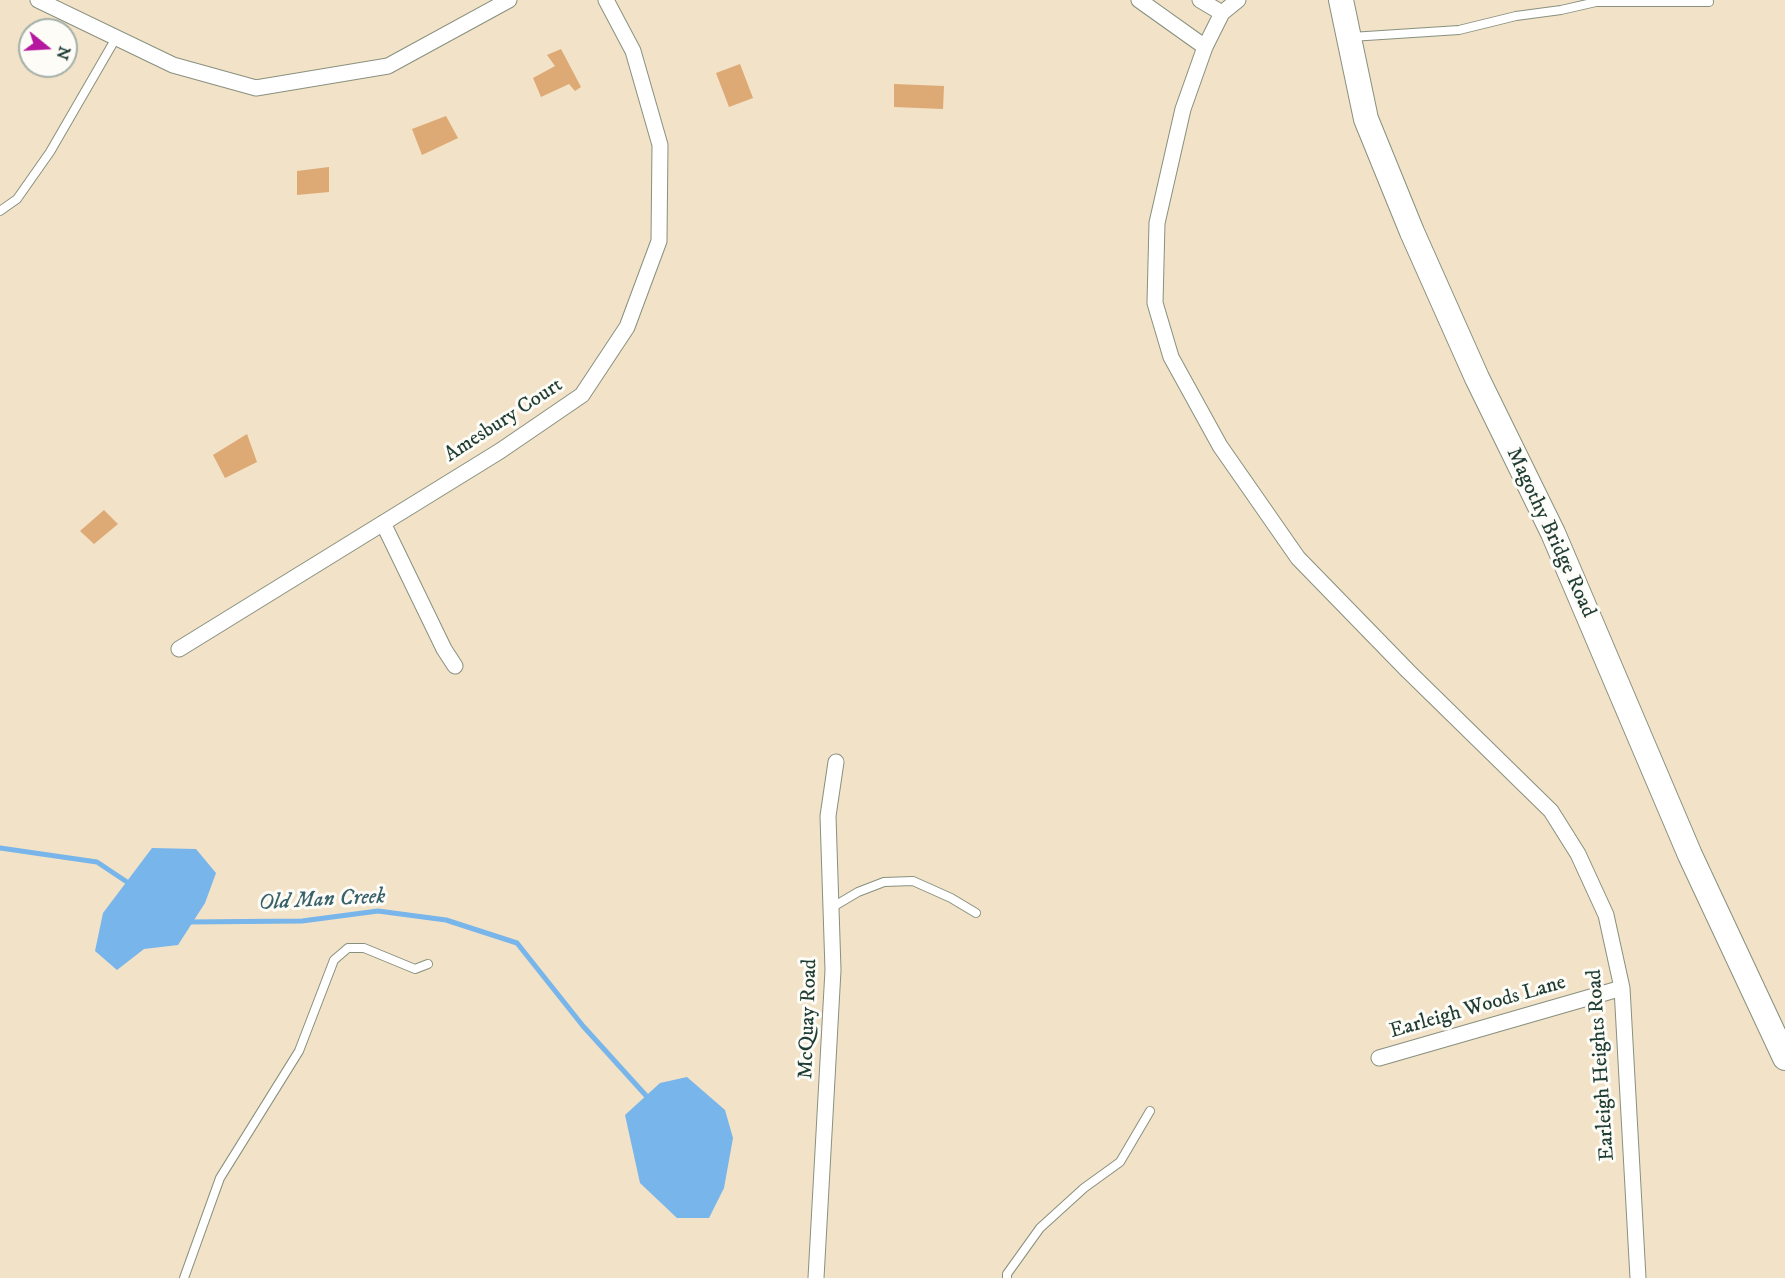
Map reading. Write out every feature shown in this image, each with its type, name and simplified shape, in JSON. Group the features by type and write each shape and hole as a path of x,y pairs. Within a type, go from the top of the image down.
{"main road":[{"name":"Magothy Bridge Road","path":"1341,0 1366,119 1412,232 1477,378 1553,533 1690,855 1785,1058"}],"street":[{"path":"38,0 173,65 256,88 388,66 509,0"},
{"name":"Amesbury Court","path":"179,649 500,450 582,395 627,327 659,240 660,145 633,51 606,0"},
{"path":"1139,0 1204,47"},
{"path":"1200,0 1222,13 1238,0"},
{"name":"Earleigh Heights Road","path":"1222,13 1204,47 1183,109 1157,223 1155,303 1171,357 1220,446 1298,558 1408,671 1551,811 1578,854 1606,915 1622,988 1638,1278"},
{"path":"383,523 444,649 455,666"},
{"name":"McQuay Road","path":"816,1278 833,970 828,816 836,762"},
{"name":"Earleigh Woods Lane","path":"1379,1058 1622,988"}],"lane":[{"path":"1349,37 1459,30 1516,16 1561,10 1596,2 1709,2"},
{"path":"0,211 16,199 50,152 116,38"},
{"path":"831,908 858,892 884,882 913,880 976,913"},
{"path":"184,1278 220,1178 299,1051 334,960 348,948 364,948 415,969 428,964"},
{"path":"1007,1278 1007,1274 1040,1228 1084,1188 1120,1162 1150,1111"}],"water":[{"path":"152,848 196,849 216,873 205,903 178,945 144,949 117,970 95,951 103,913"},
{"path":"687,1077 725,1110 733,1138 724,1188 709,1218 677,1218 640,1183 625,1115 660,1083"}],"building":[{"path":"561,49 581,87 575,91 569,84 541,97 533,78 555,66 547,55"},
{"path":"740,64 753,98 729,107 716,73"},
{"path":"894,84 944,86 943,109 894,107"},
{"path":"446,116 458,138 422,155 412,129"},
{"path":"329,167 329,192 297,195 297,171"},
{"path":"247,434 257,462 225,478 213,455"},
{"path":"104,510 118,524 94,544 80,531"}],"waterway":[{"name":"Old Man Creek","path":"0,848 97,862 130,884"},
{"name":"Old Man Creek","path":"188,922 302,921 378,911 446,920 517,943 583,1026 650,1100"}]}
